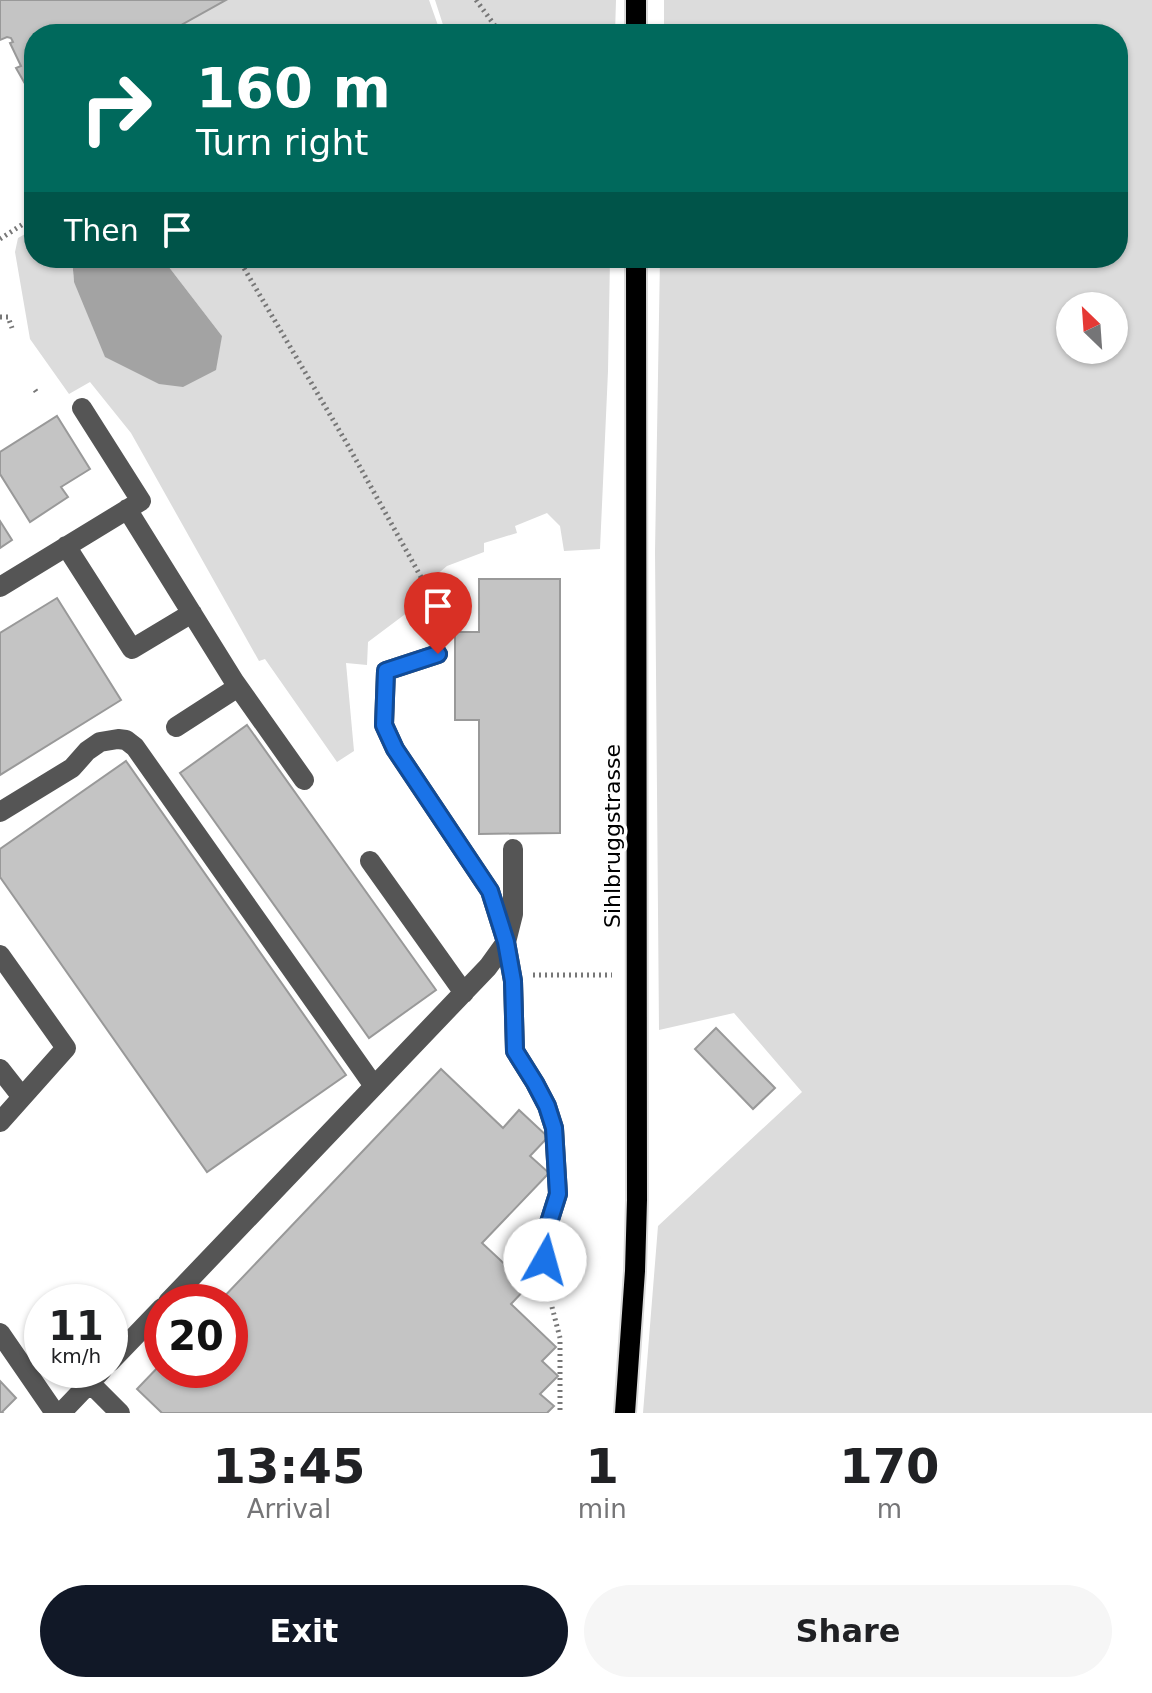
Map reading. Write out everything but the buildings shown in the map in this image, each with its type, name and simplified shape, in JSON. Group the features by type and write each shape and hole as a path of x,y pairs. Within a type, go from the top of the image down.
{"main road":[{"path":"636,0 636,24"},
{"name":"Sihlbruggstrasse","path":"625,1413 637,1200 636,268"}],"street":[{"path":"0,587 141,501 82,408"},
{"path":"127,509 238,687 304,780"},
{"path":"66,546 132,649 192,613"},
{"path":"438,654 386,671 384,725 395,749 490,891 506,942 513,981 515,1051 547,1106 554,1128 558,1194 546,1232 544,1287"},
{"path":"176,727 238,687"},
{"path":"0,812 72,768 100,742 126,740 135,747 374,1086"},
{"path":"185,1284 488,967 506,942 513,914 513,849"},
{"path":"370,861 464,993"},
{"path":"0,955 66,1048 0,1122"},
{"path":"0,1069 22,1097"},
{"path":"128,1343 144,1327"},
{"path":"0,1333 55,1413"},
{"path":"61,1413 85,1388"},
{"path":"104,1388 120,1413"}],"path":[{"path":"476,0 494,24"},
{"path":"0,239 24,223"},
{"path":"244,268 431,595 438,654"},
{"path":"0,317 8,317 12,328"},
{"path":"558,975 612,975"},
{"path":"544,1287 560,1338 560,1413"}],"shaded area":[{"path":"226,0 429,0 437,24 183,24"},
{"path":"435,0 616,0 615,24 443,24"},
{"path":"664,0 1152,0 1152,1413 643,1413 658,1226 802,1092 734,1013 659,1030 655,552 660,268 1128,268 1128,24 664,24"},
{"path":"24,235 24,268 73,268 74,282 222,336 170,268 610,268 600,549 564,551 560,526 547,513 515,526 517,533 484,543 484,552 447,566 429,581 428,597 368,642 367,665 346,663 354,751 337,762 265,659 259,661 131,433 90,382 69,394 30,339 15,252 18,238"},
{"path":"73,268 170,268 222,336 216,370 183,387 159,384 105,357 74,282"}],"route":[{"path":"438,654 386,671 384,725 395,749 490,891 506,942 513,981 515,1051 547,1106 554,1128 558,1194 546,1232 545,1260"}]}
